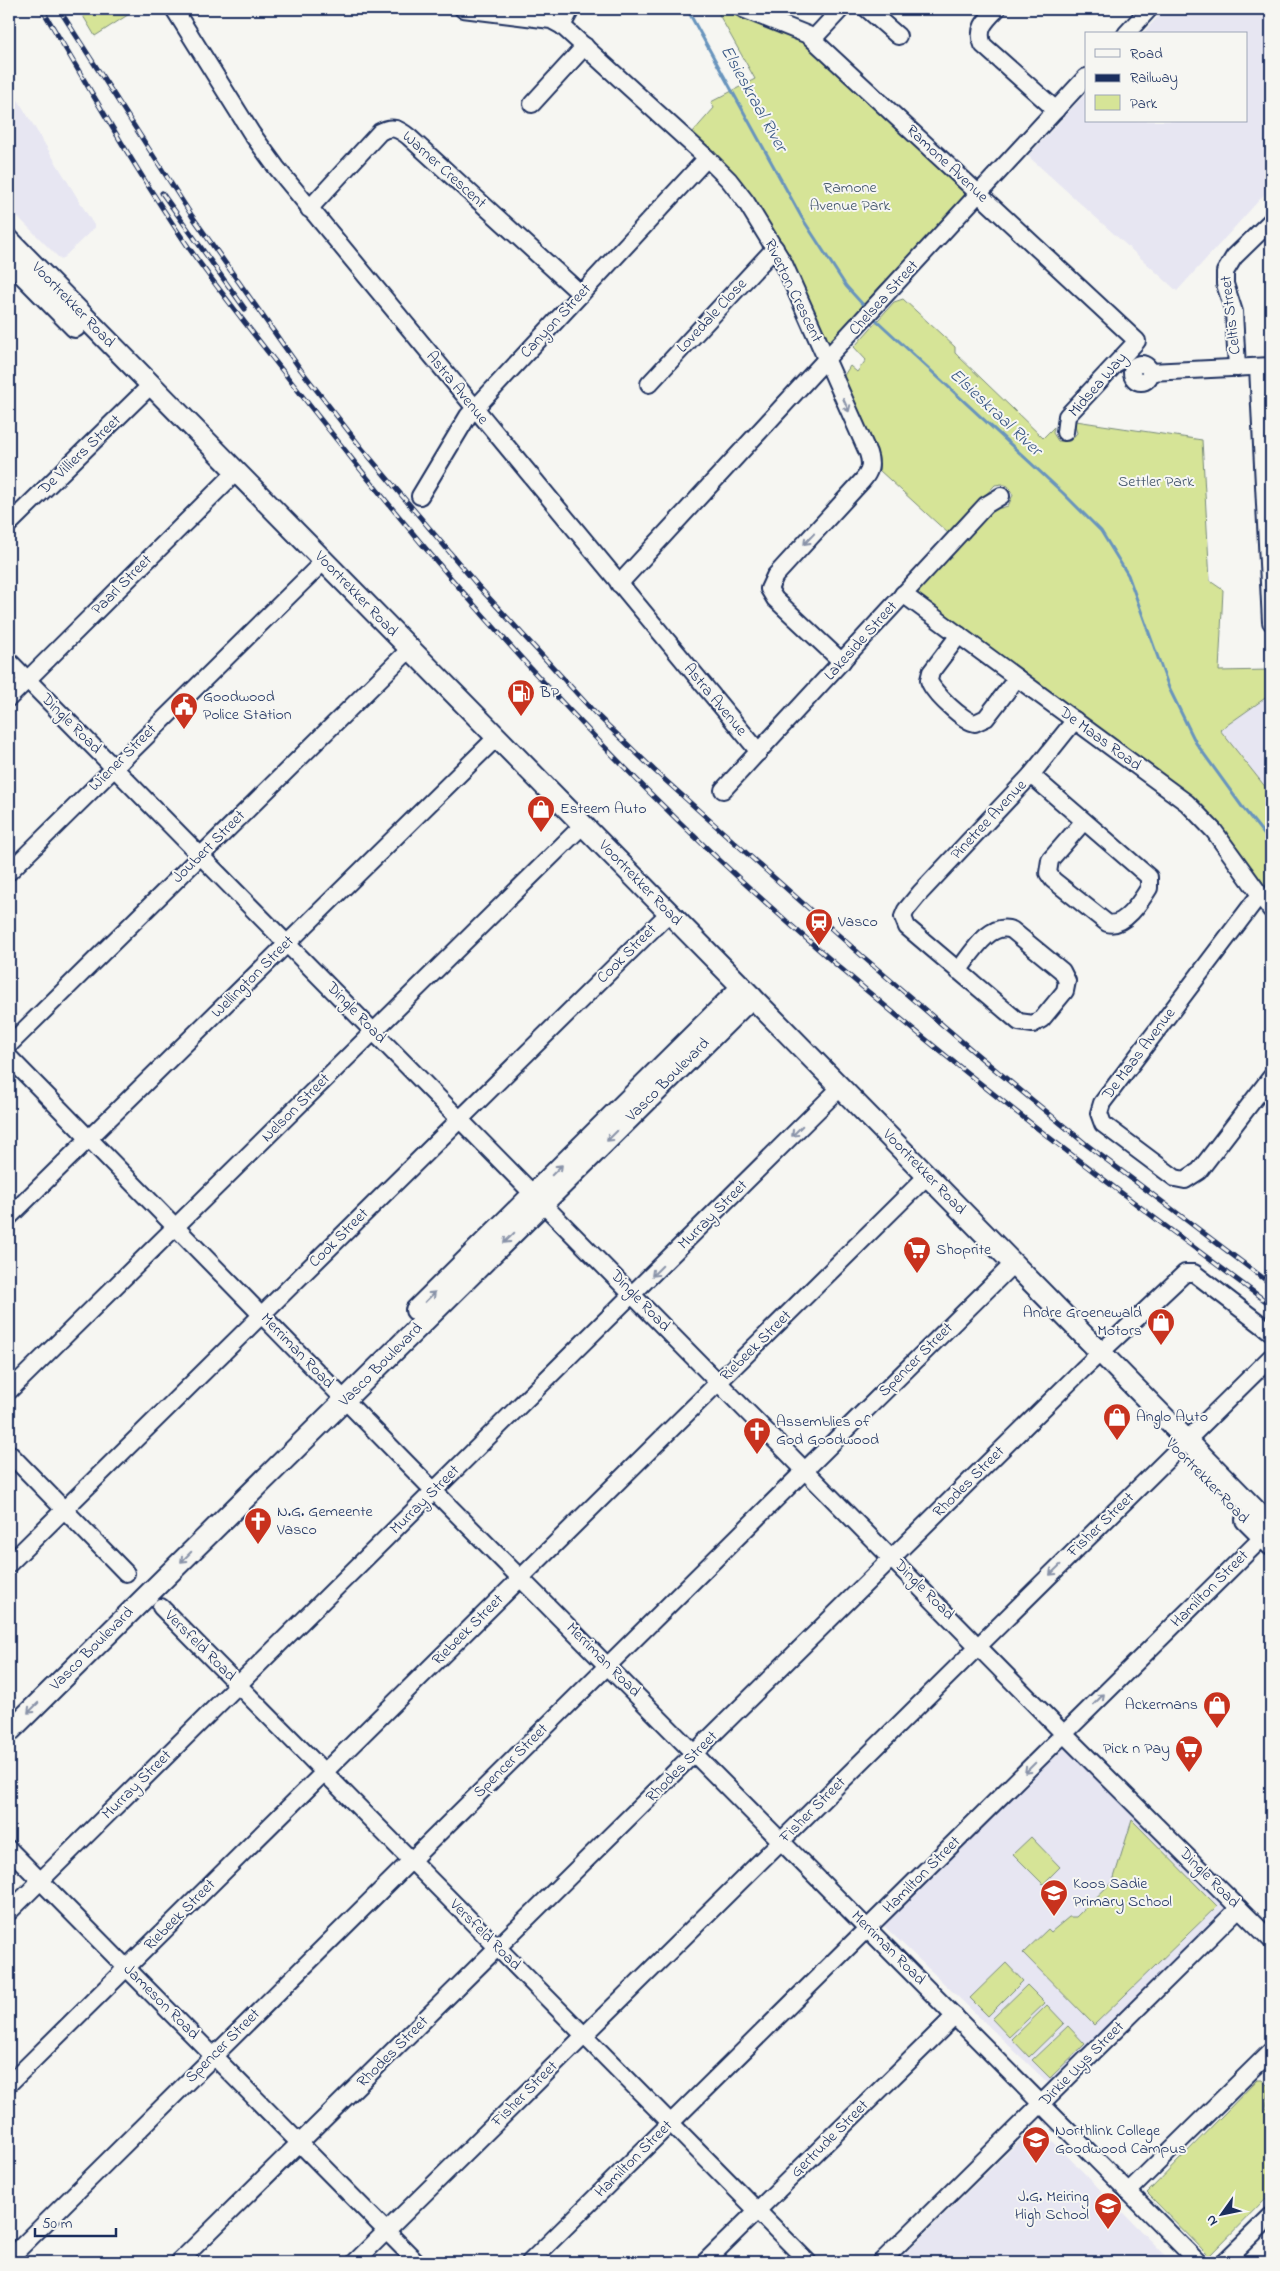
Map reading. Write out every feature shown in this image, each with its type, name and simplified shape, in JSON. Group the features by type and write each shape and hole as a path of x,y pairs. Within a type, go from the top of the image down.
{"main road":[{"name":"Voortrekker Road","path":"10,247 231,477 1269,1534"},
{"name":"Vasco Boulevard","path":"9,1732 340,1395 742,996"},
{"name":"Vasco Boulevard","path":"9,1712 340,1395"}],"street":[{"name":"Astra Avenue","path":"174,9 252,134 309,209 759,752"},
{"name":"Riverton Crescent","path":"463,9 551,20 562,26 707,158 740,195 775,248 868,453 870,468 862,481 775,576 769,589 775,599 842,662"},
{"path":"562,26 571,9"},
{"name":"Ramone Avenue","path":"743,9 808,35 1137,341"},
{"path":"812,39 841,9"},
{"path":"866,9 898,36"},
{"path":"997,9 984,23 980,32 983,45 1056,110"},
{"path":"1128,32 1149,9"},
{"path":"532,104 585,46"},
{"name":"Chelsea Street","path":"619,584 1085,78"},
{"name":"Warner Crescent","path":"309,209 380,132 386,129 397,129 409,137 581,294"},
{"name":"Canyon Street","path":"420,496 468,416 707,158"},
{"name":"Celtis Street","path":"1237,368 1234,312 1225,284 1224,272 1234,257 1271,221"},
{"name":"Lovedale Close","path":"649,384 775,248"},
{"name":"Midsea Way","path":"1065,432 1067,416 1137,341"},
{"path":"1150,372 1264,366 1271,622"},
{"name":"De Villiers Street","path":"9,524 146,390"},
{"name":"Paarl Street","path":"9,698 231,477"},
{"name":"Lakeside Street","path":"724,790 986,505 1001,496"},
{"name":"Wiener Street","path":"9,872 319,566"},
{"name":"De Maas Road","path":"903,594 1194,809 1214,830 1271,910"},
{"path":"959,635 931,672 929,680 934,691 966,720 975,723 986,718 1017,678"},
{"name":"Joubert Street","path":"9,1045 405,654"},
{"name":"Dingle Road","path":"9,661 978,1644 1064,1734 1271,1940"},
{"name":"Pinetree Avenue","path":"958,971 907,927 903,917 906,910 1031,775 1075,720"},
{"name":"Wellington Street","path":"9,1217 492,742"},
{"path":"1031,775 1084,822 1141,868 1150,880 1150,888 1145,895 1124,919 1116,924 1107,923 1053,880 1048,873 1050,860 1084,822"},
{"name":"Nelson Street","path":"9,1391 578,829"},
{"name":"De Maas Avenue","path":"1261,896 1254,902 1102,1103 1099,1113 1103,1124 1175,1178 1185,1180 1199,1171 1271,1077"},
{"name":"Cook Street","path":"9,1564 664,917"},
{"path":"1005,927 1012,930 1062,971 1065,976 1066,987 1065,991 1042,1018 1033,1024 1024,1024 1019,1022 958,971 987,935 994,930 1005,927"},
{"name":"Merriman Road","path":"9,1057 434,1491 696,1753 1198,2262"},
{"name":"Murray Street","path":"9,1912 836,1092"},
{"name":"Riebeek Street","path":"9,2084 720,1383 922,1181"},
{"name":"Spencer Street","path":"9,2258 1009,1269"},
{"name":"Rhodes Street","path":"179,2262 300,2145 1095,1357 1184,1272 1194,1273 1271,1332"},
{"name":"Fisher Street","path":"355,2262 782,1841 978,1644 1271,1357"},
{"path":"9,1453 126,1573"},
{"name":"Hamilton Street","path":"530,2262 1269,1534"},
{"name":"Versfeld Road","path":"161,1607 808,2262"},
{"name":"Jameson Road","path":"9,1849 417,2262"},
{"name":"Dirkie Uys Street","path":"882,2262 1239,1908"},
{"name":"Gertrude Street","path":"704,2262 955,2016"},
{"path":"1128,2192 1271,2051"},
{"path":"1224,2262 1271,2216"},
{"path":"9,2258 13,2262"}],"shaded area":[{"path":"1165,9 1271,9 1271,187 1177,291 1028,156 1085,94 1085,122 1248,122 1248,32 1144,32"},
{"path":"9,85 95,227 61,260 9,208"},
{"path":"1266,697 1271,697 1271,794 1220,730"},
{"name":"Koos Sadie Primary School","path":"1065,1746 1226,1908 1048,2083 883,1925"},
{"name":"Northlink College Goodwood Campus","path":"1040,2128 1171,2262 896,2262 1031,2130"}],"green space":[{"path":"79,9 137,9 95,36"},
{"name":"Ramone Avenue Park","path":"724,9 804,42 965,192 963,201 880,286 830,342 826,341 779,239 728,166 692,133 714,108 711,102 755,79 717,11"},
{"name":"Settler Park","path":"903,299 955,347 955,353 1043,438 1054,427 1053,433 1058,441 1070,441 1077,433 1074,423 1076,421 1202,440 1210,581 1223,590 1219,671 1269,670 1271,676 1271,694 1220,730 1271,794 1271,901 1215,825 914,595 994,507 1008,506 1013,495 1008,486 1002,484 995,485 949,534 879,470 879,459 843,377 850,366 857,372 866,360 854,347 894,302"},
{"path":"1132,1820 1217,1906 1094,2025 1023,1953 1048,1929 1051,1932 1069,1917 1076,1917 1113,1881"},
{"path":"1031,1837 1060,1867 1043,1884 1013,1854"},
{"path":"1006,1963 1023,1981 988,2016 970,1998"},
{"path":"1027,1985 1045,2003 1009,2037 992,2019"},
{"path":"1047,2005 1064,2023 1029,2057 1012,2039"},
{"path":"1068,2026 1085,2044 1050,2078 1032,2060"},
{"path":"1257,2080 1262,2080 1269,2087 1266,2108 1271,2114 1271,2193 1209,2256 1147,2193"}],"waterway":[{"name":"Elsieskraal River","path":"687,9 802,218 846,286 866,308"},
{"name":"Elsieskraal River","path":"873,317 1063,493 1101,531 1128,575 1169,688 1196,743 1271,843"}],"railway":[{"path":"42,9 150,189 218,288 411,531 571,712 683,826 805,938 1001,1100 1271,1305"},
{"path":"59,9 192,216 301,370 360,446 479,587 595,713 706,817 861,955 980,1057 1087,1145 1271,1284"},
{"path":"162,193 245,309"}],"place":[{"name":"BP","path":"521,717"},
{"name":"Goodwood Police Station","path":"184,730"},
{"name":"Esteem Auto","path":"541,833"},
{"name":"Vasco","path":"819,946"},
{"name":"Shoprite","path":"917,1274"},
{"name":"Andre Groenewald Motors","path":"1161,1346"},
{"name":"Anglo Auto","path":"1117,1441"},
{"name":"Assemblies of God Goodwood","path":"757,1455"},
{"name":"N.G. Gemeente Vasco","path":"258,1545"},
{"name":"Ackermans","path":"1217,1729"},
{"name":"Pick n Pay","path":"1189,1773"},
{"name":"Koos Sadie Primary School","path":"1054,1917"},
{"name":"Northlink College Goodwood Campus","path":"1036,2164"},
{"name":"J.G. Meiring High School","path":"1108,2230"}]}
